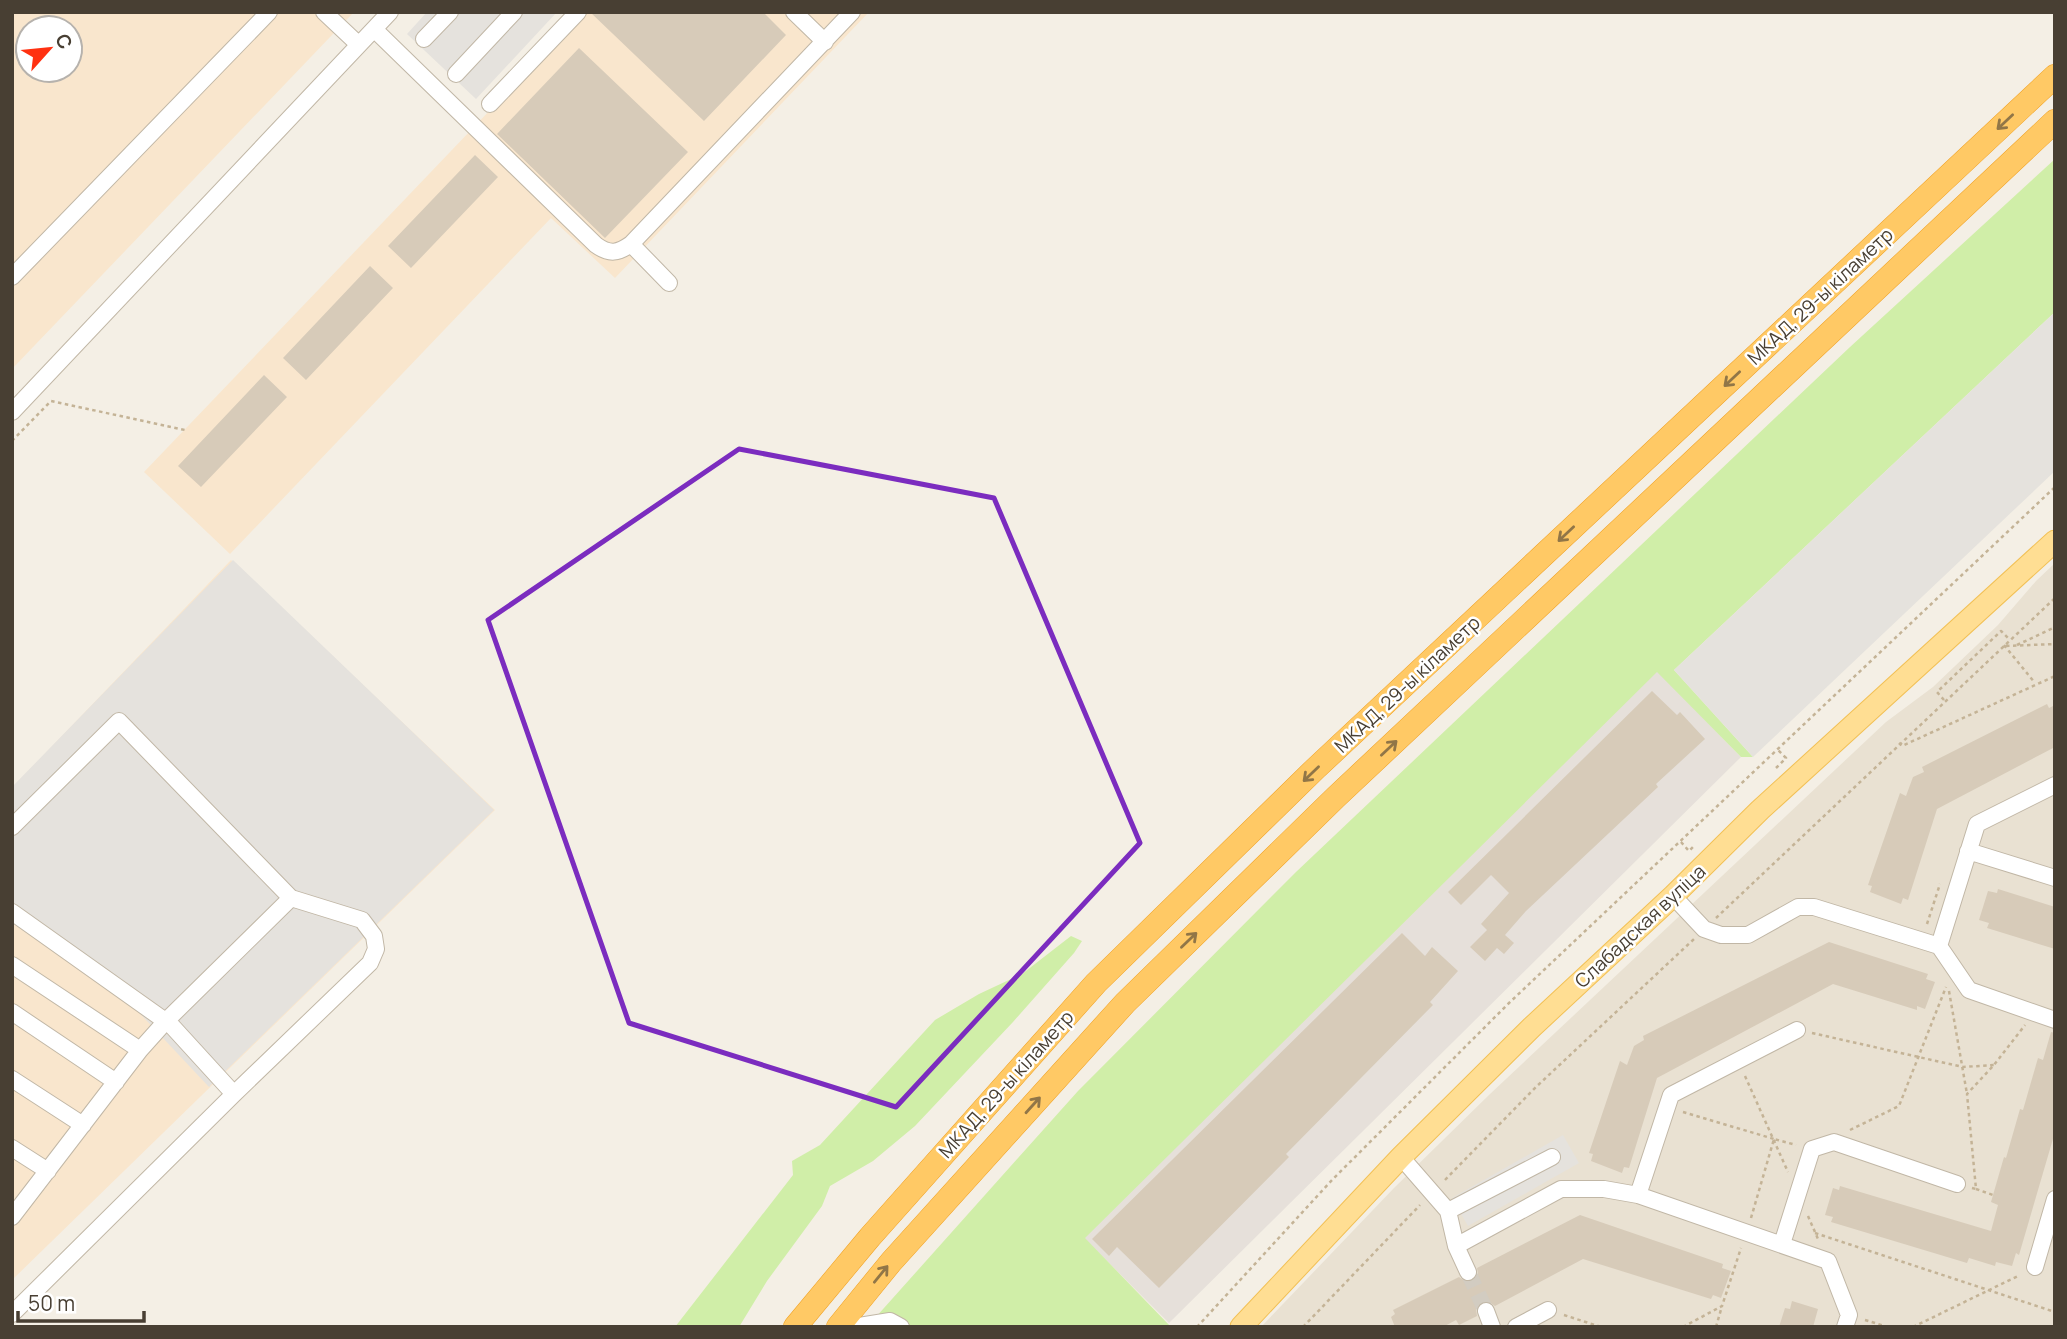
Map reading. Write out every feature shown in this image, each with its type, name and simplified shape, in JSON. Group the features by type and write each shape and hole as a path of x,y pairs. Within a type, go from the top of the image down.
{"highway":[{"name":"МКАД, 29-ы кіламетр","path":"795,1327 870,1237 1096,983 1315,769 2055,76"},
{"name":"МКАД, 29-ы кіламетр","path":"838,1327 891,1262 1125,1003 1336,797 2055,121"}],"main road":[{"name":"Слабадская вуліца","path":"1241,1327 1401,1157 1532,1027 1673,896 1770,800 2055,541"}],"lane":[{"path":"12,277 269,12"},
{"path":"324,12 358,44"},
{"path":"12,412 390,12"},
{"path":"424,39 450,12"},
{"path":"456,74 514,12"},
{"path":"490,104 578,12"},
{"path":"794,12 825,42"},
{"path":"374,29 596,245 607,252 620,252 631,244 852,12"},
{"path":"631,244 669,283"},
{"path":"12,827 119,721 291,898 362,920 374,936 376,949 370,963 12,1314"},
{"path":"1939,946 1977,824 2055,785"},
{"path":"1969,850 2055,878"},
{"path":"1673,896 1704,929 1721,935 1748,935 1798,907 1814,907 1939,946 1969,990 2055,1020"},
{"path":"15,1210 140,1050 291,898"},
{"path":"12,912 166,1021 234,1094"},
{"path":"12,965 140,1050"},
{"path":"12,1012 116,1082"},
{"path":"1638,1195 1671,1095 1797,1030"},
{"path":"12,1079 83,1125"},
{"path":"1782,1244 1812,1149 1833,1142 1957,1184"},
{"path":"12,1148 48,1171"},
{"path":"1401,1157 1448,1211 1456,1246 1468,1272"},
{"path":"1448,1211 1552,1157"},
{"path":"1456,1246 1560,1189 1604,1189 1638,1195 1828,1261 1847,1321"},
{"path":"2035,1267 2055,1199"},
{"path":"1516,1327 1548,1310"},
{"path":"1486,1311 1492,1327"},
{"path":"853,1327 890,1321 901,1327"}],"path":[{"path":"12,441 51,401 185,430"},
{"path":"1197,1327 1361,1151 1509,1003 2055,487"},
{"path":"1303,1327 1536,1087 2055,598"},
{"path":"2015,646 2055,627"},
{"path":"1944,701 1937,692 2001,631 2010,640"},
{"path":"2004,645 2055,644"},
{"path":"2004,645 2036,684"},
{"path":"1899,743 1902,746 2055,676"},
{"path":"1778,750 1786,758"},
{"path":"1681,842 1689,851"},
{"path":"1947,983 1967,1094 1976,1189"},
{"path":"1967,1094 1994,1065 2033,1014"},
{"path":"1797,1030 1962,1067 1994,1065"},
{"path":"1738,1061 1815,1233 2055,1312"},
{"path":"1667,1107 1774,1139"},
{"path":"1957,1184 1993,1195"},
{"path":"1913,1327 2035,1267"},
{"path":"1716,1327 1722,1306"},
{"path":"1548,1310 1601,1327"},
{"path":"1847,1321 1888,1327"}],"highlighted area":[{"path":"739,449 994,498 1140,843 896,1107 629,1023 488,620"}],"shaded area":[{"path":"12,12 354,12 12,369"},
{"path":"427,12 557,12 476,99 407,34"},
{"path":"584,12 869,12 615,278 551,218 230,554 144,472"},
{"path":"2055,312 2055,471 1753,757 1674,670"},
{"path":"231,560 495,810 12,1280 12,788"},
{"path":"233,560 494,810 209,1087 131,1004 12,923 12,787"},
{"path":"2055,563 2055,1327 1261,1327 1394,1188 1490,1094 1886,722 1933,687 1998,625"},
{"path":"1657,671 1741,757 1169,1323 1084,1238"},
{"path":"1563,1135 1579,1163 1468,1226 1452,1198"}],"green space":[{"path":"2055,159 2055,312 1674,670 1753,757 1741,757 1657,672 1085,1238 1171,1327 867,1327 1078,1091 1296,872 1850,347"},
{"path":"1071,936 1082,941 1074,953 915,1126 873,1161 830,1186 822,1206 767,1281 739,1327 675,1327 793,1175 792,1161 820,1145 935,1020 979,994 1022,974"}],"building":[{"path":"590,12 763,12 786,35 704,121"},
{"path":"579,48 688,152 605,238 497,134"},
{"path":"475,155 498,177 411,268 388,246"},
{"path":"370,266 393,288 306,380 283,358"},
{"path":"264,375 287,397 201,487 178,466"},
{"path":"1652,691 1677,715 1680,712 1705,739 1526,911 1505,935 1514,943 1504,954 1497,948 1485,961 1470,947 1487,930 1481,924 1509,893 1491,875 1461,905 1448,892"},
{"path":"2047,704 2049,708 2055,705 2055,747 1937,809 1908,900 1903,898 1901,904 1870,892 1872,886 1868,885 1900,793 1906,796 1913,777 1924,772 1922,767"},
{"path":"1998,889 2055,907 2055,949 1987,928 1989,923 1979,920 1988,891 1997,893"},
{"path":"1402,933 1425,956 1432,947 1458,971 1430,1002 1433,1005 1286,1154 1289,1157 1159,1288 1117,1247 1109,1256 1092,1239"},
{"path":"1829,942 1928,974 1926,979 1935,982 1925,1009 1917,1006 1917,1010 1833,984 1657,1078 1629,1168 1624,1167 1622,1173 1591,1161 1593,1154 1589,1153 1620,1061 1627,1065 1634,1046 1644,1040 1643,1036"},
{"path":"2051,1032 2055,1033 2055,1132 2019,1255 2016,1253 2012,1266 1996,1262 1995,1266 1969,1258 1967,1263 1831,1222 1833,1217 1825,1215 1833,1188 1839,1190 1840,1186 1991,1231 1998,1205 1991,1202 2004,1157 2006,1158 2020,1109 2023,1110 2038,1058 2043,1060"},
{"path":"1580,1215 1723,1264 1722,1268 1731,1271 1721,1298 1713,1295 1711,1299 1583,1259 1495,1306 1488,1301 1482,1301 1476,1309 1477,1316 1459,1325 1456,1320 1443,1327 1395,1327 1391,1317 1395,1314 1393,1310 1459,1277 1466,1282 1473,1281 1478,1274 1477,1268"},
{"path":"1792,1301 1818,1309 1813,1327 1779,1327 1785,1308 1790,1309"}],"tunnel":[{"path":"1468,1272 1486,1311"}]}
